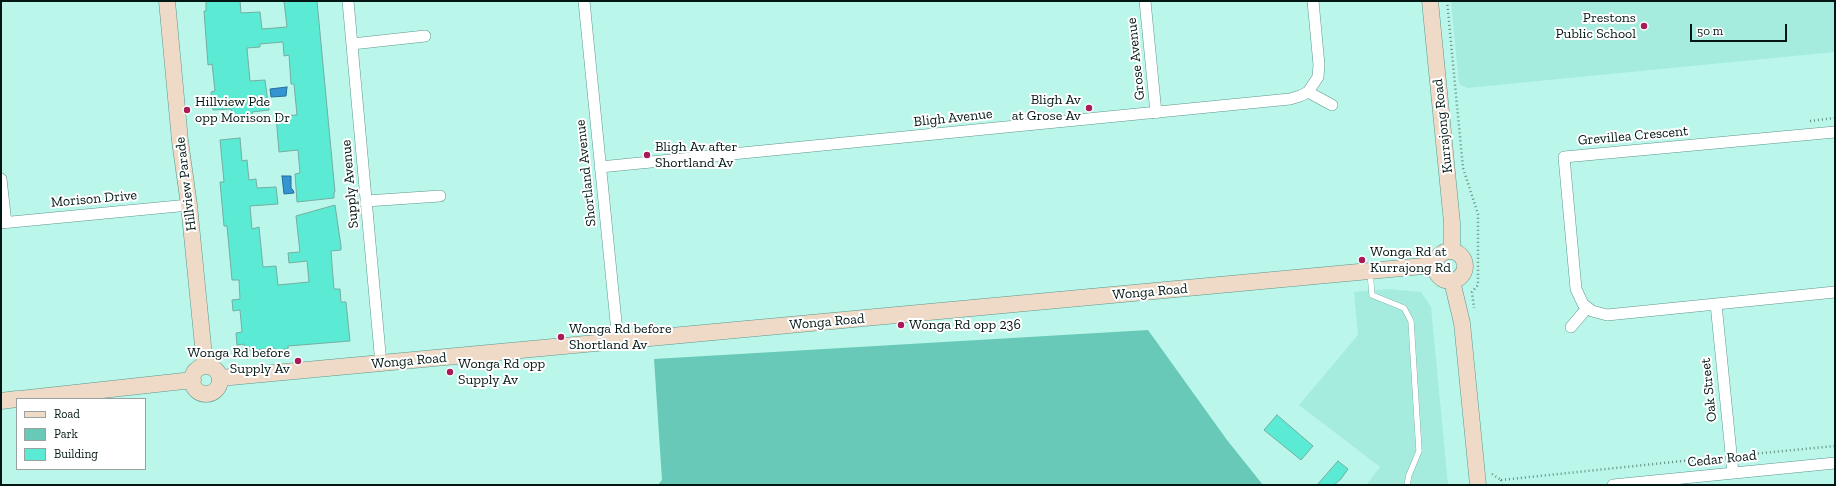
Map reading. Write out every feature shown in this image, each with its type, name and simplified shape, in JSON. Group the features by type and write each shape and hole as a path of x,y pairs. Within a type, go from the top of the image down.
{"street":[{"name":"Hillview Parade","path":"166,1 205,366"},
{"name":"Supply Avenue","path":"348,1 381,364"},
{"name":"Shortland Avenue","path":"584,1 618,342"},
{"name":"Grose Avenue","path":"1145,1 1156,113"},
{"path":"1313,1 1319,65 1318,76 1308,92 1332,105"},
{"name":"Kurrajong Road","path":"1430,1 1452,223 1452,250"},
{"path":"352,44 425,36"},
{"name":"Bligh Avenue","path":"600,167 1290,99 1308,92"},
{"name":"Grevillea Crescent","path":"1587,308 1580,300 1576,289 1564,157 1835,132"},
{"path":"1,180 3,223"},
{"path":"366,202 440,196"},
{"name":"Morison Drive","path":"3,223 189,205"},
{"path":"1452,250 1462,256 1465,264 1463,274 1452,281 1440,278 1434,265 1436,259 1442,253 1452,250"},
{"name":"Wonga Road","path":"220,378 1434,265"},
{"path":"1452,281 1462,323 1478,485"},
{"path":"1571,327 1587,308 1597,313 1607,315 1835,292"},
{"name":"Oak Street","path":"1716,304 1733,473"},
{"path":"205,366 209,366 217,371 220,378 218,387 212,393 207,394 196,388 192,380 195,372 205,366"},
{"path":"29,398 192,380"},
{"path":"1,401 16,399"},
{"name":"Cedar Road","path":"1612,485 1835,463"}],"lane":[{"path":"1370,271 1372,295 1404,308 1411,321 1419,451 1409,475 1407,485"}],"path":[{"path":"1447,1 1463,168 1478,214 1478,285 1472,292 1474,311"},
{"path":"1502,485 1501,480 1835,446"}],"shaded area":[{"name":"Prestons Public School","path":"1451,1 1835,1 1835,52 1467,88 1459,84"},
{"path":"287,87 286,96 271,97 270,89"},
{"path":"282,176 291,176 291,188 294,193 284,194"},
{"path":"1388,289 1421,292 1431,307 1448,485 1366,485 1380,467 1299,405 1358,335 1354,292"}],"green space":[{"path":"1148,330 1227,440 1263,485 658,485 662,480 654,359"}],"building":[{"path":"206,1 240,1 241,13 260,12 262,29 287,27 284,1 317,1 335,192 334,198 297,202 295,174 300,173 298,150 279,152 276,116 297,115 294,84 291,84 289,55 284,56 283,42 260,44 260,47 247,48 250,81 265,80 269,110 252,112 254,120 233,123 231,109 213,110 211,92 215,91 212,64 208,65 204,11 206,11"},
{"path":"240,138 242,161 247,160 249,180 256,179 257,188 276,187 278,204 250,206 252,229 259,227 263,267 276,266 278,285 309,282 307,261 289,263 288,253 300,252 296,216 335,205 341,250 331,251 334,289 340,289 341,302 346,302 350,341 288,346 288,349 274,350 274,348 245,351 244,344 237,345 236,333 242,332 240,310 233,311 232,300 240,299 239,280 232,280 227,226 224,226 220,182 224,182 220,140"},
{"path":"1277,415 1313,446 1301,460 1264,430"},
{"path":"1338,461 1348,469 1341,479 1334,485 1317,485"}],"place":[{"name":"Prestons Public School","path":"1644,26"},
{"name":"Bligh Av at Grose Av","path":"1089,108"},
{"name":"Hillview Pde opp Morison Dr","path":"187,110"},
{"name":"Bligh Av after Shortland Av","path":"647,155"},
{"name":"Wonga Rd at Kurrajong Rd","path":"1362,260"},
{"name":"Wonga Rd opp 236","path":"901,325"},
{"name":"Wonga Rd before Shortland Av","path":"561,337"},
{"name":"Wonga Rd before Supply Av","path":"298,361"},
{"name":"Wonga Rd opp Supply Av","path":"450,372"}]}
